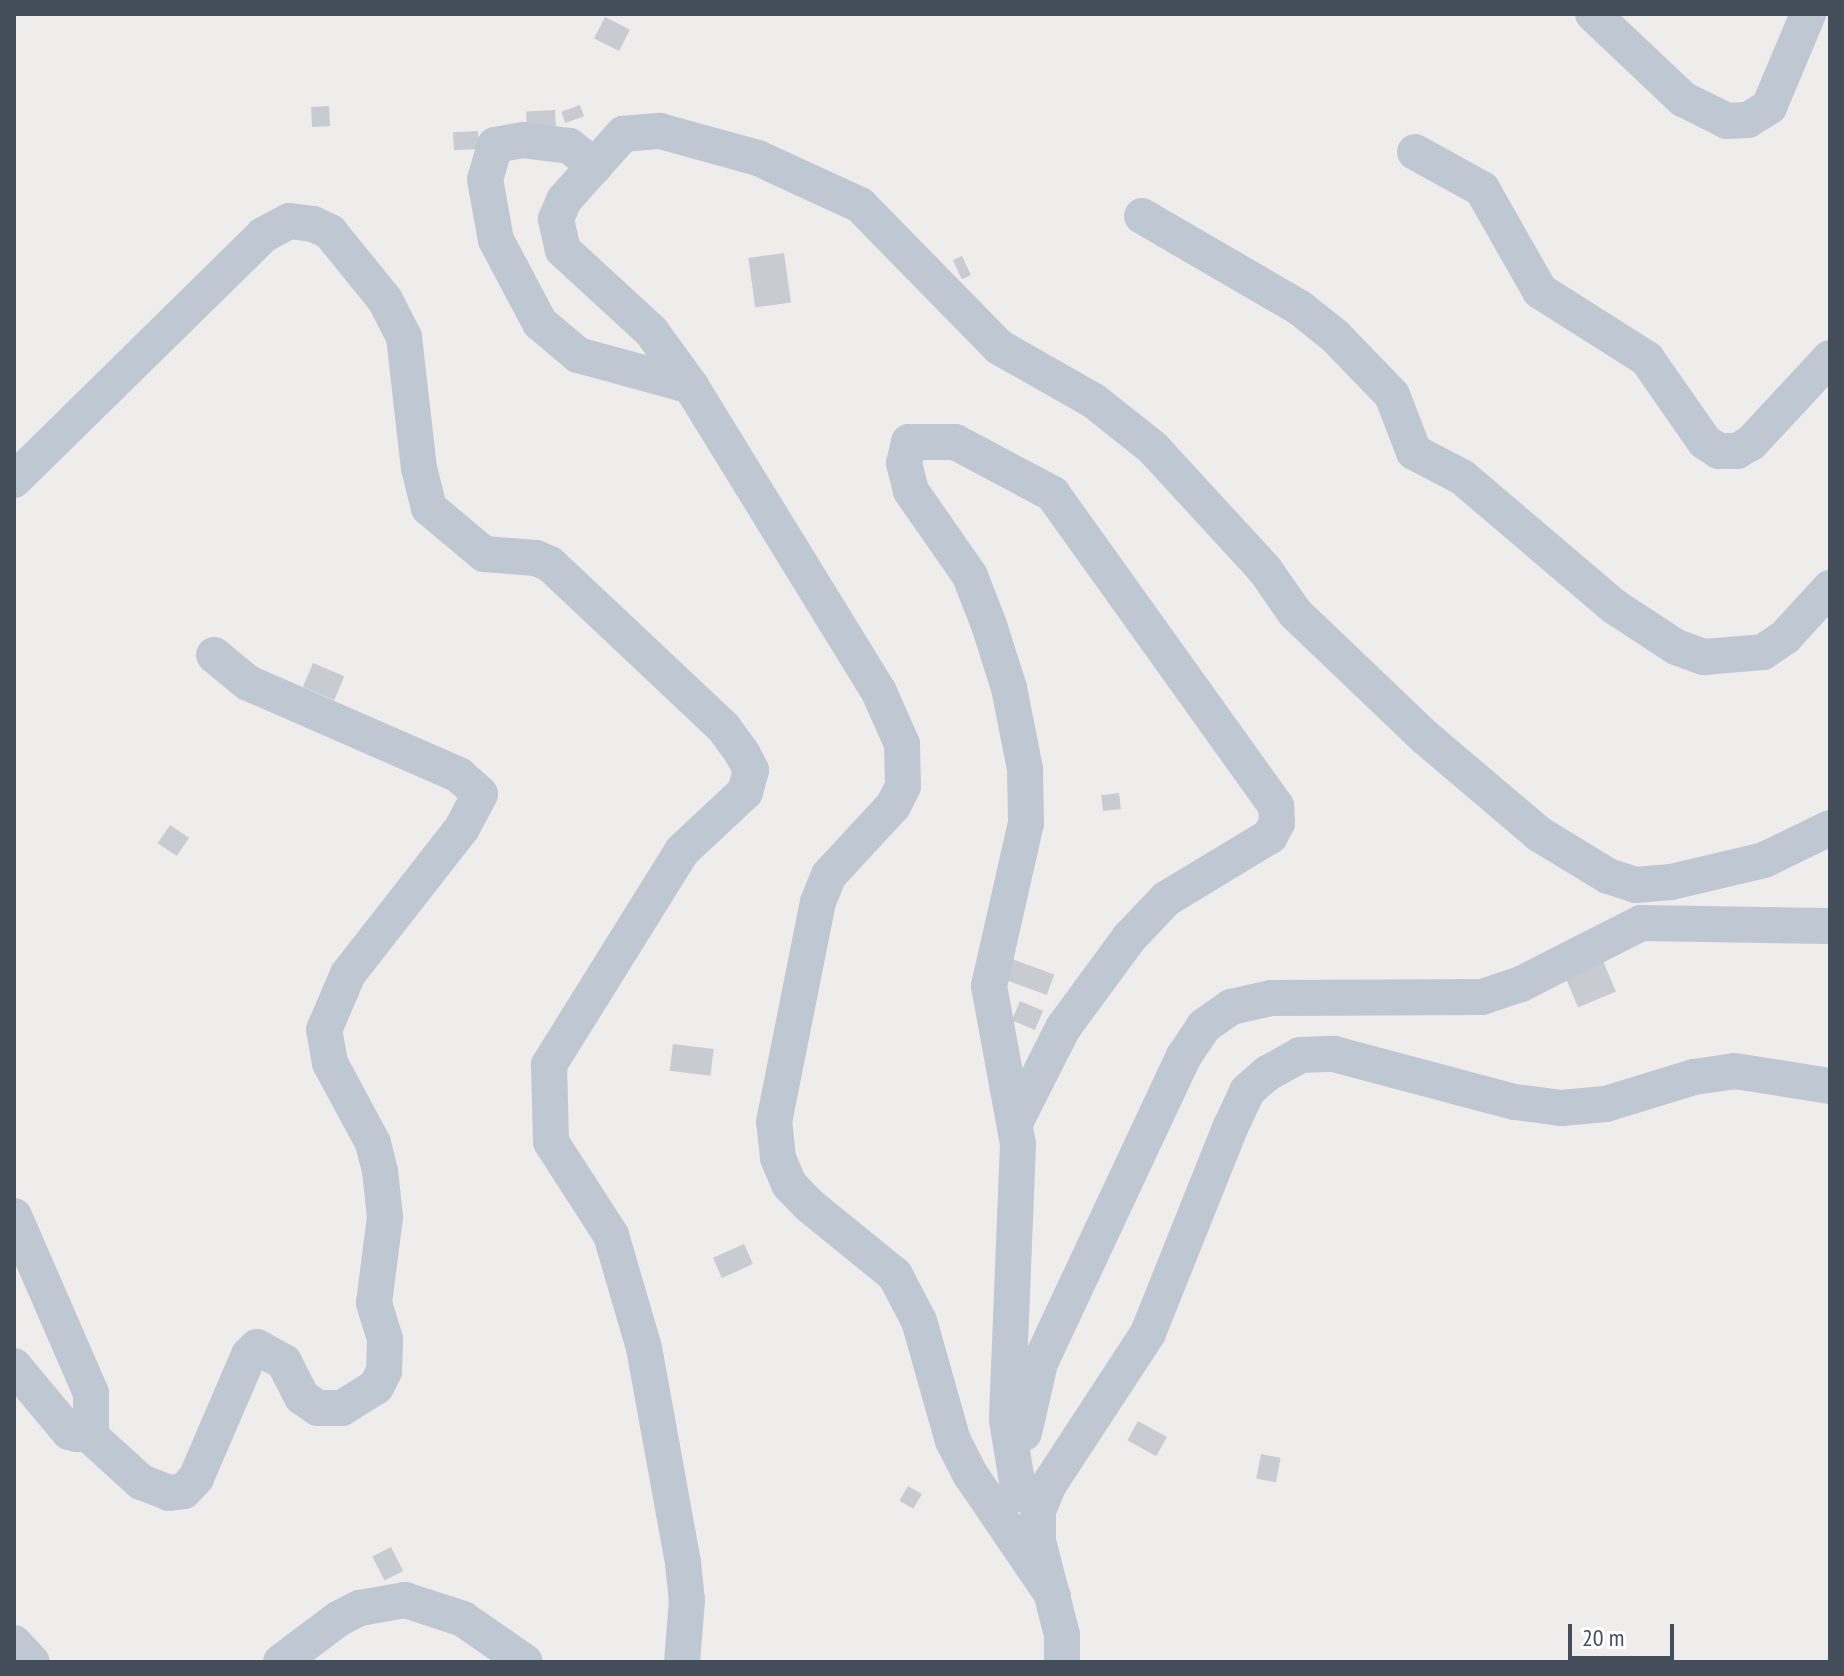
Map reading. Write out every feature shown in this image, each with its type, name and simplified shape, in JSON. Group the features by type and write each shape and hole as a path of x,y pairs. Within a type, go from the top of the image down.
{"street":[{"path":"1593,14 1683,99 1727,121 1748,120 1769,107 1808,14"},
{"path":"1053,1596 953,1441 919,1321 895,1275 809,1205 789,1184 778,1158 774,1122 818,902 829,875 893,806 903,786 902,744 879,692 691,386 651,331 563,250 556,219 564,200 630,130 660,131 758,158 860,205 999,347 1094,401 1153,448 1258,561 1295,613 1426,738 1539,834 1608,876 1636,885 1671,882 1764,860 1830,828"},
{"path":"595,166 569,146 523,140 495,145 485,179 496,240 540,323 578,355 691,386"},
{"path":"1415,152 1482,189 1540,291 1647,359 1705,442 1719,451 1737,451 1751,443 1830,358"},
{"path":"1142,216 1300,308 1335,336 1392,395 1414,452 1462,477 1615,607 1676,647 1704,657 1763,652 1785,637 1830,588"},
{"path":"14,480 263,235 289,221 313,224 330,232 401,328 408,352 423,494 429,508 484,554 536,558 550,564 724,728 742,753 751,770 745,792 682,851 549,1065 551,1142 611,1235 644,1348 683,1563 687,1600 682,1662"},
{"path":"1016,1121 1063,1028 1129,938 1166,899 1270,836 1277,823 1276,806 1053,494 955,442 909,442 904,463 911,491 970,576 1019,731 1026,823 989,986 1016,1121 1007,1420 1025,1554"},
{"path":"14,1366 69,1432 85,1431 141,1482 169,1493 184,1491 196,1478 249,1355 257,1347 284,1362 302,1397 318,1408 342,1408 376,1387 384,1371 385,1339 374,1303 385,1217 380,1171 373,1143 330,1063 324,1030 348,974 462,828 480,794 459,775 248,683 214,655"},
{"path":"1019,1494 1027,1405 1040,1363 1184,1056 1204,1026 1231,1007 1271,998 1482,997 1521,984 1641,923 1830,926"},
{"path":"1062,1662 1053,1596 1038,1541 1043,1498 1148,1333 1247,1091 1268,1073 1300,1055 1334,1054 1515,1102 1561,1108 1606,1104 1694,1077 1735,1071 1830,1086"},
{"path":"14,1216 91,1393 93,1418 85,1431"},
{"path":"281,1662 338,1619 360,1608 405,1600 463,1619 525,1662"},
{"path":"14,1643 32,1662"}],"building":[{"path":"605,17 630,30 619,51 594,38"},
{"path":"580,105 584,116 565,123 561,112"},
{"path":"329,106 330,126 312,127 311,107"},
{"path":"555,110 556,127 527,128 526,112"},
{"path":"478,131 479,149 454,150 453,132"},
{"path":"784,253 791,303 755,308 748,258"},
{"path":"962,256 971,275 962,279 953,260"},
{"path":"313,663 344,676 334,700 303,687"},
{"path":"1119,793 1121,809 1103,811 1101,795"},
{"path":"170,825 189,838 177,856 158,843"},
{"path":"1012,959 1054,974 1047,995 1004,980"},
{"path":"1603,961 1616,991 1578,1007 1565,977"},
{"path":"1020,1001 1043,1011 1035,1030 1012,1020"},
{"path":"673,1044 714,1049 710,1076 670,1071"},
{"path":"744,1244 753,1264 722,1278 713,1258"},
{"path":"1138,1421 1167,1437 1156,1456 1127,1440"},
{"path":"1261,1454 1281,1458 1276,1482 1256,1479"},
{"path":"908,1486 922,1494 913,1509 900,1501"},
{"path":"391,1547 403,1571 385,1581 372,1557"}]}
